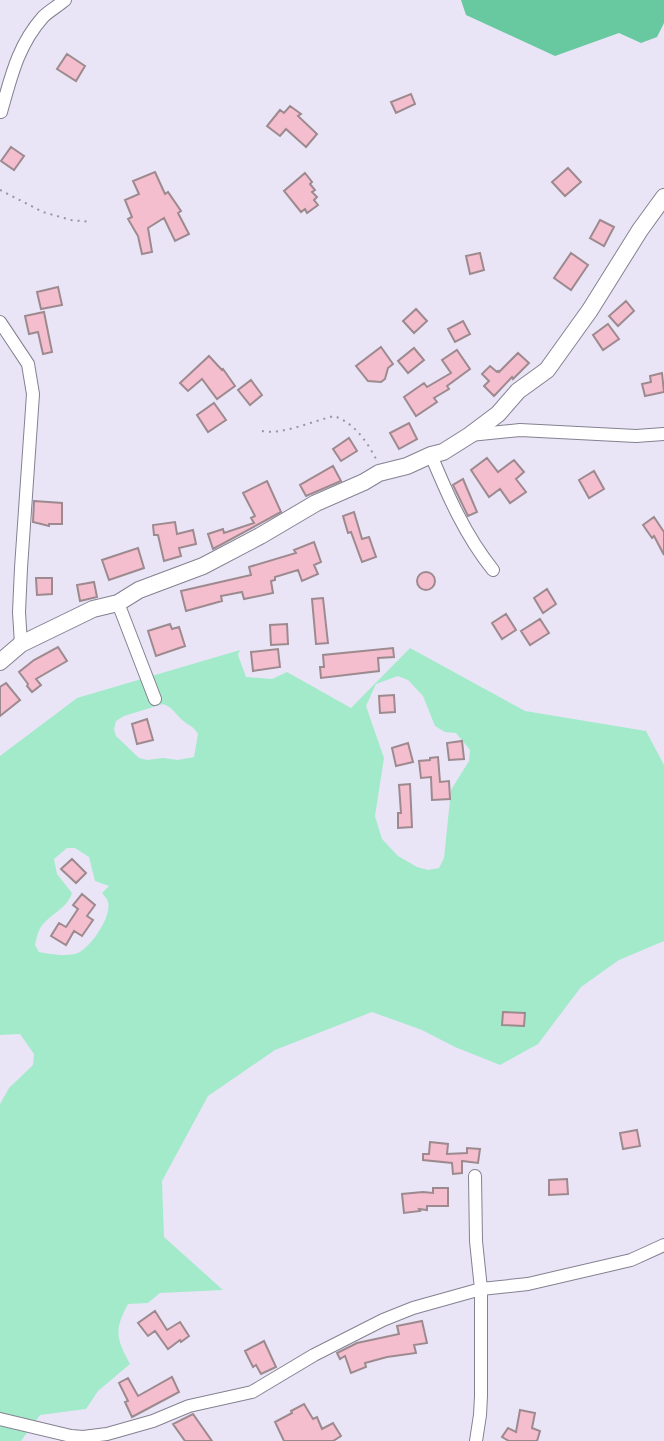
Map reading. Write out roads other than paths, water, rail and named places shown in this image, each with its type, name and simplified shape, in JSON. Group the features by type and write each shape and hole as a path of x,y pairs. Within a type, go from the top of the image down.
{"street":[{"path":"0,112 15,61 26,41 43,17 65,0"},
{"path":"0,662 21,644 93,609 118,603 139,590 203,565 316,503 379,473 407,467 443,452 470,435 498,414 518,391 547,370 664,197"},
{"path":"0,322 27,364 33,394 20,579 21,644"},
{"path":"470,435 520,430 636,436 664,434"},
{"path":"431,455 458,518 492,569"},
{"path":"118,603 155,699"},
{"path":"475,1176 476,1241 481,1289 481,1396 476,1441"},
{"path":"0,1419 71,1436 107,1434 153,1421 189,1406 251,1392 314,1355 413,1308 481,1289 528,1284 631,1260 664,1245"}]}
